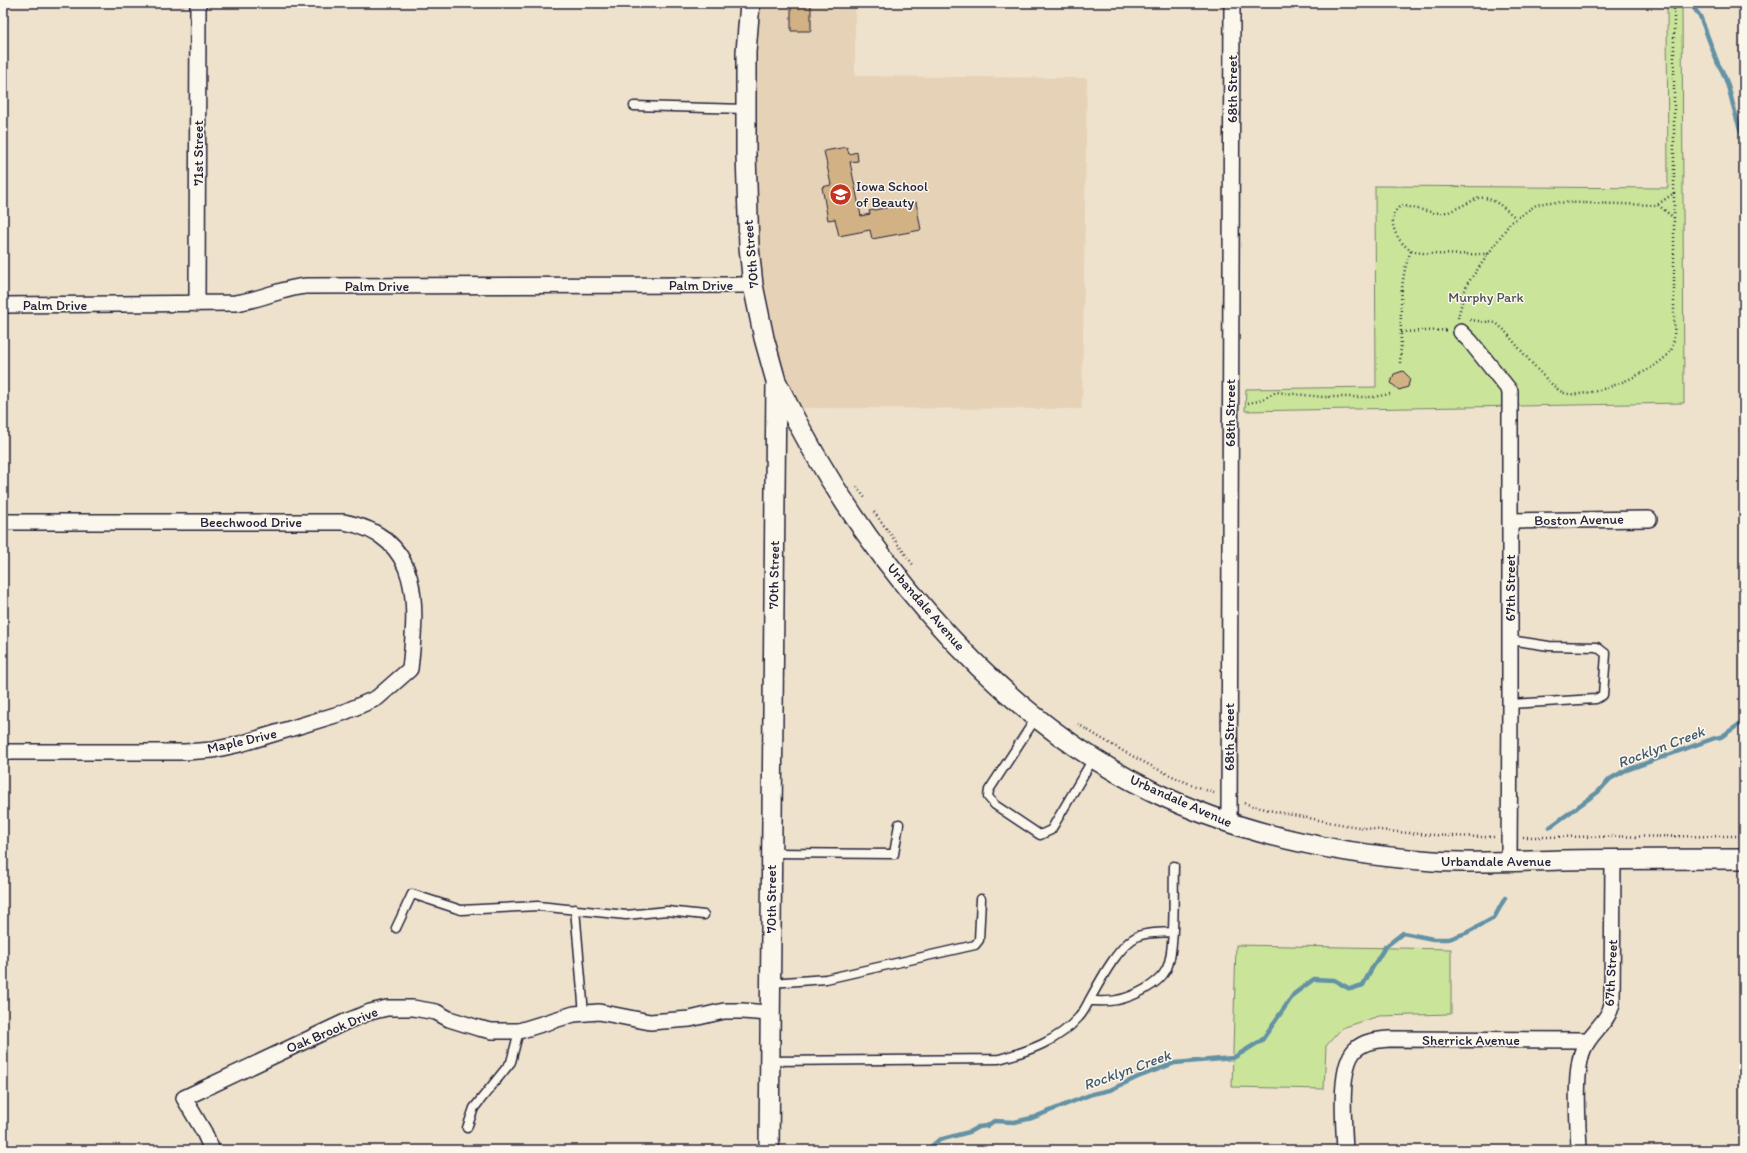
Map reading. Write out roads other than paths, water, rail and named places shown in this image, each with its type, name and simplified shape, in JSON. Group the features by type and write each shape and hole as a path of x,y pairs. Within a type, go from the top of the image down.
{"street":[{"name":"71st Street","path":"197,304 198,3"},
{"name":"70th Street","path":"750,3 746,52 749,247 753,285 764,338 776,381 771,983 768,1150"},
{"name":"68th Street","path":"1229,823 1232,3"},
{"name":"Palm Drive","path":"3,305 197,304 246,302 287,289 306,286 753,285"},
{"name":"67th Street","path":"1457,327 1510,391 1509,861"},
{"name":"Urbandale Avenue","path":"776,381 789,408 840,497 899,580 967,656 1036,718 1093,759 1150,790 1229,823 1285,839 1392,857 1456,862 1613,859 1744,859"},
{"name":"Boston Avenue","path":"1510,521 1649,519"},
{"name":"Beechwood Drive","path":"3,522 344,522 360,525 375,531 391,542 403,560 413,588 414,639"},
{"name":"Maple Drive","path":"3,752 185,752 213,750 240,744 342,713 378,698 410,669 414,639"},
{"name":"67th Street","path":"1578,1150 1579,1074 1582,1054 1588,1040 1607,1018 1612,1004 1613,859"},
{"name":"Oak Brook Drive","path":"212,1150 204,1132 184,1098 345,1022 370,1012 387,1008 413,1008 436,1012 449,1019 485,1029 519,1031 574,1014 599,1012 650,1022 690,1019 724,1011 770,1013"},
{"name":"Sherrick Avenue","path":"1344,1150 1345,1075 1350,1057 1356,1049 1372,1041 1390,1039 1588,1040"}],"lane":[{"path":"634,106 746,109"},
{"path":"1510,640 1549,646 1597,647 1606,654 1603,695 1596,699 1510,704"},
{"path":"1036,718 989,790 988,797 995,805 1040,834 1051,830 1093,759"},
{"path":"771,852 894,854 899,824"},
{"path":"1089,1001 1117,1000 1130,996 1158,980 1166,970 1171,955 1174,866"},
{"path":"396,928 412,894 461,910 538,906 626,915 667,911 704,915"},
{"path":"771,983 826,979 975,945 979,940 981,899"},
{"path":"575,909 584,1014"},
{"path":"769,1061 999,1059 1027,1052 1064,1031 1080,1017 1123,948 1137,937 1148,934 1172,932"},
{"path":"467,1128 474,1108 511,1062 519,1031"}],"waterway":[{"path":"1690,3 1700,16 1718,64 1726,80 1740,130 1744,138"},
{"name":"Rocklyn Creek","path":"1550,827 1598,792 1610,779 1624,771 1721,737 1744,721"},
{"name":"Rocklyn Creek","path":"927,1150 939,1140 969,1132 978,1127 987,1126 994,1121 1014,1122 1032,1118 1092,1094 1110,1090 1138,1077 1175,1063 1233,1058 1262,1040 1294,994 1314,979 1334,980 1350,989 1363,985 1385,947 1403,933 1433,939 1449,939 1466,933 1494,918 1505,898"}],"place":[{"name":"Iowa School of Beauty","path":"840,194"}],"park label":[{"name":"Murphy Park","path":"1486,297"}]}
